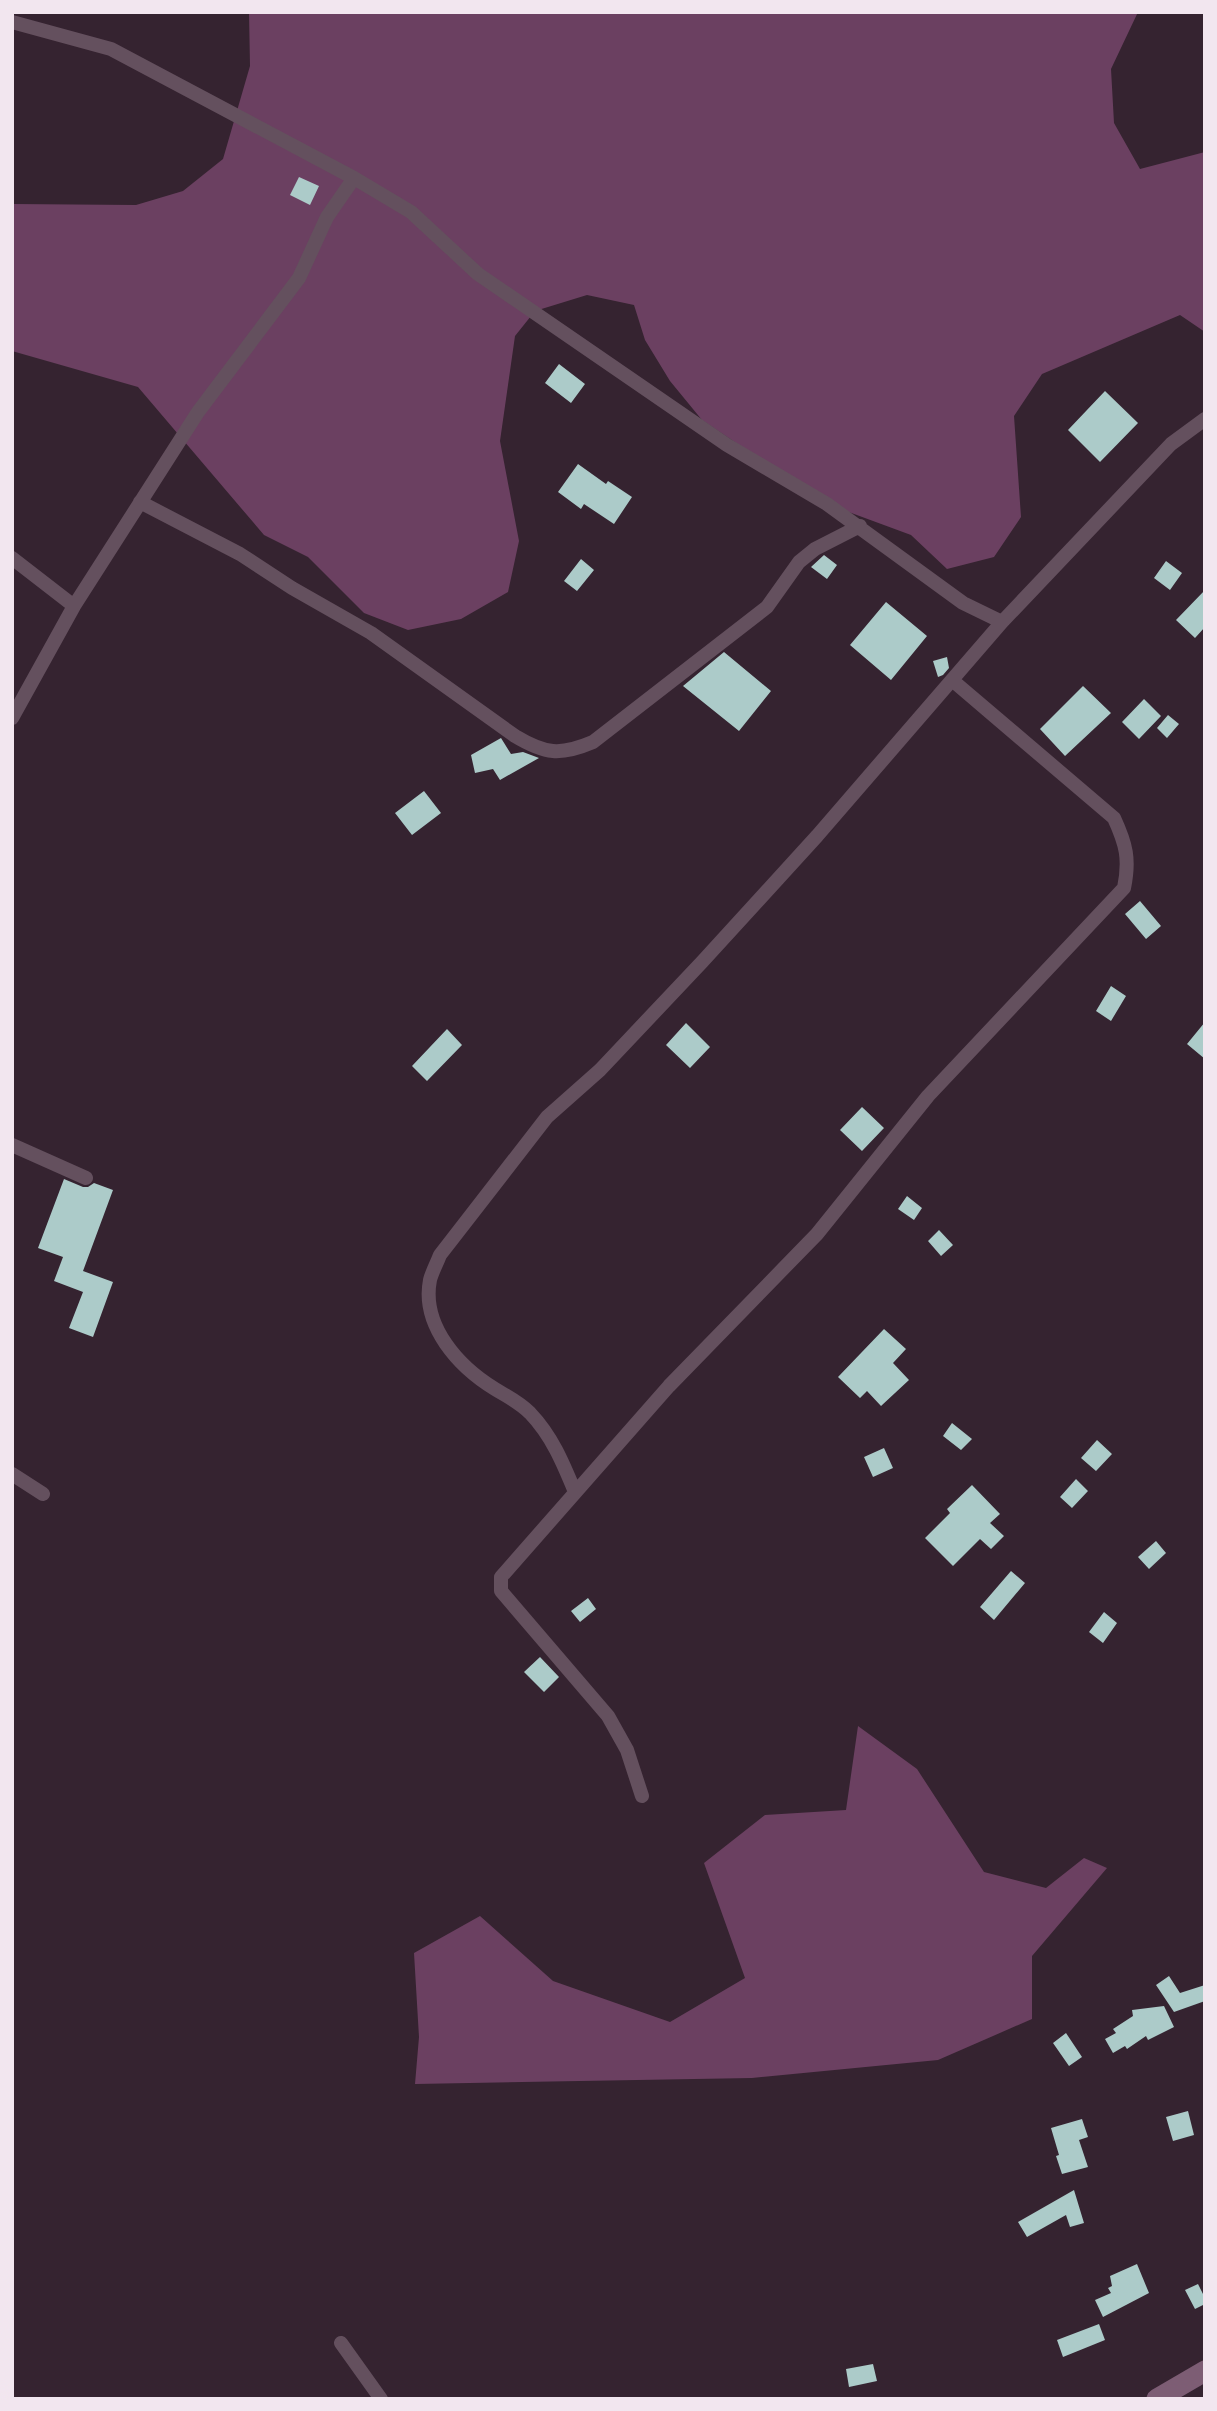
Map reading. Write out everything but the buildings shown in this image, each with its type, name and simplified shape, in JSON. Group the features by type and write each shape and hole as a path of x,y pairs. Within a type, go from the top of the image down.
{"main road":[{"path":"1157,2399 1205,2371"}],"street":[{"path":"12,22 111,49 354,178 411,212 478,274 727,445 860,526 948,593 1002,622"},
{"path":"12,718 74,606 198,412 299,278 327,217 354,178"},
{"path":"575,1492 557,1449 531,1413 518,1401 495,1389 464,1366 443,1340 433,1320 429,1294 430,1278 440,1255 547,1116 600,1070 702,962 817,836 1002,622 1171,444 1205,419"},
{"path":"140,502 268,570 292,588 371,633 515,736 537,749 556,752 574,750 593,742 767,607 799,562 816,549 860,526"},
{"path":"12,558 74,606"},
{"path":"642,1796 627,1751 608,1716 501,1591 501,1577 669,1386 817,1234 928,1096 1124,888 1128,867 1125,841 1114,818 952,680"},
{"path":"12,1145 86,1178"},
{"path":"12,1475 43,1494"},
{"path":"341,2343 381,2399"}],"shaded area":[{"path":"249,12 1138,12 1111,69 1114,123 1140,169 1205,152 1205,332 1180,315 1042,374 1014,416 1021,517 994,557 947,569 911,535 827,504 702,420 670,381 645,340 634,305 587,295 535,311 515,336 500,441 519,541 508,592 461,619 408,630 364,613 308,557 264,535 138,387 12,351 12,204 136,205 183,191 223,159 250,66"},
{"path":"858,1726 917,1769 984,1872 1046,1888 1084,1858 1107,1868 1032,1956 1032,2019 938,2060 752,2078 415,2084 419,2037 414,1953 480,1916 553,1981 670,2022 745,1978 704,1863 765,1815 846,1810"}]}
